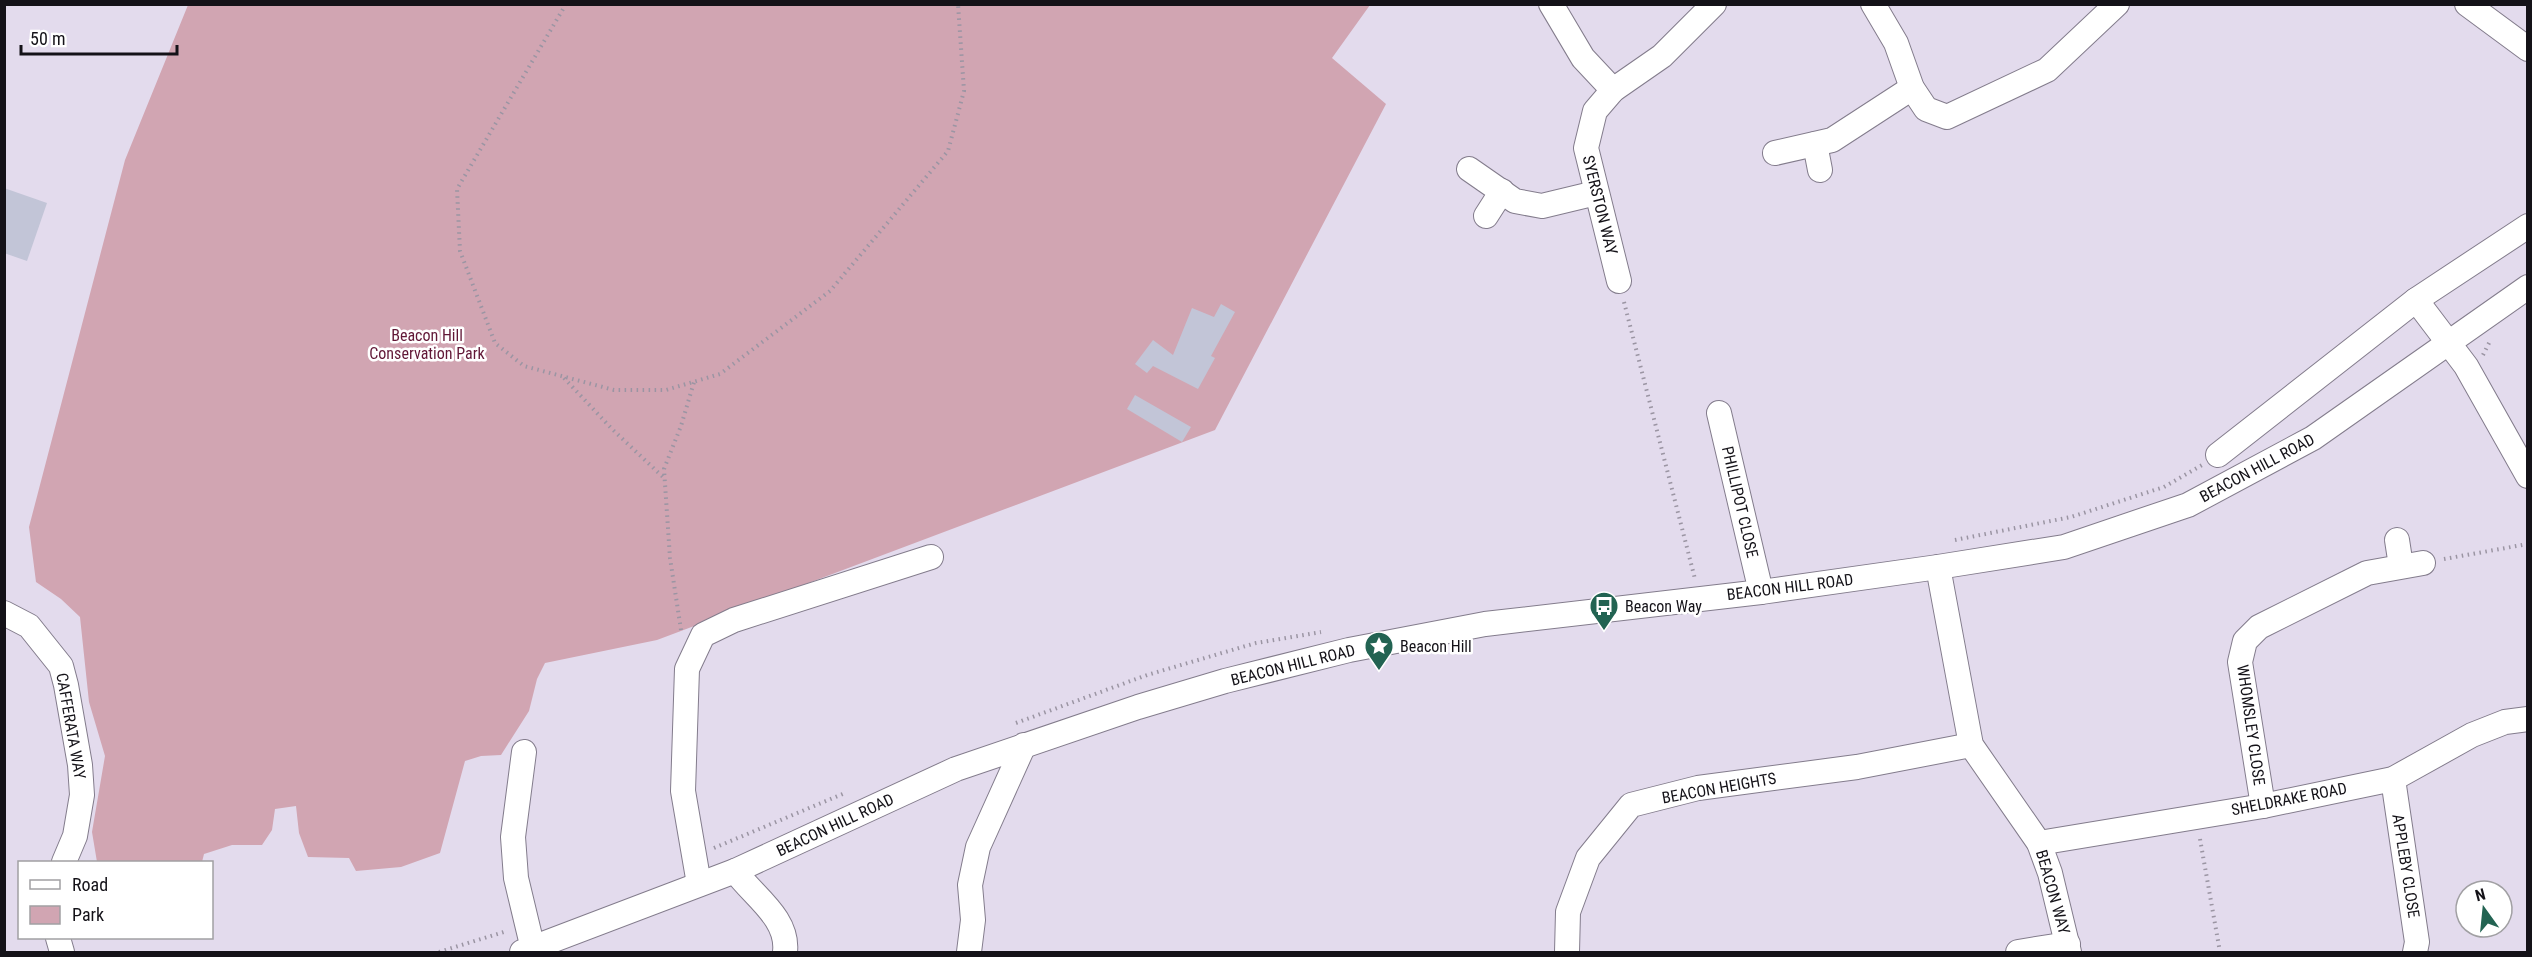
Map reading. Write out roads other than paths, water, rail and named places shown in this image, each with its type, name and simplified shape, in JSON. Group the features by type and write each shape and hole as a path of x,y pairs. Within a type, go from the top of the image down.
{"street":[{"path":"1551,4 1583,58 1613,90"},
{"name":"SYERSTON WAY","path":"1619,281 1586,148 1595,111 1613,90 1662,56 1714,4"},
{"path":"1874,4 1896,43 1912,88 1926,110 1947,117 2048,70 2117,4"},
{"path":"2467,4 2528,49"},
{"path":"1774,153 1832,140 1912,88"},
{"path":"1815,144 1820,170"},
{"path":"1469,169 1515,201 1542,206 1596,193"},
{"path":"1486,216 1502,191"},
{"name":"BEACON HILL ROAD","path":"2218,455 2416,300 2528,226"},
{"name":"BEACON HILL ROAD","path":"528,951 735,871 956,769 1138,707 1226,681 1349,650 1485,624 1761,592 2064,547 2188,505 2313,438 2528,287"},
{"path":"2416,300 2450,342 2528,476"},
{"name":"PHILLIPOT CLOSE","path":"1719,413 1761,592"},
{"name":"WHOMSLEY CLOSE","path":"2263,806 2240,662 2245,641 2259,627 2367,573 2412,565 2397,540"},
{"path":"699,884 683,791 687,669 703,635 734,620 931,557"},
{"name":"BEACON WAY","path":"1938,567 1971,745 2039,843 2050,873 2068,948"},
{"name":"CAFFERATA WAY","path":"4,613 29,626 61,666 66,685 80,765 82,795 75,836 64,861"},
{"name":"SHELDRAKE ROAD","path":"2039,843 2263,806 2393,779 2472,735 2505,722 2528,719"},
{"path":"969,952 973,920 970,885 978,847 1024,745"},
{"name":"BEACON HEIGHTS","path":"1567,952 1568,912 1588,858 1631,805 1698,788 1857,767 1971,745"},
{"path":"524,752 513,837 516,878 528,951"},
{"name":"APPLEBY CLOSE","path":"2393,779 2417,942 2415,952"},
{"path":"735,871 748,889 771,910 783,934 785,952"},
{"path":"2018,952 2068,948"}],"place":[{"name":"Beacon Way","path":"1604,632"},
{"name":"Beacon Hill","path":"1379,672"}],"park label":[{"name":"Beacon Hill Conservation Park","path":"427,344"}]}
